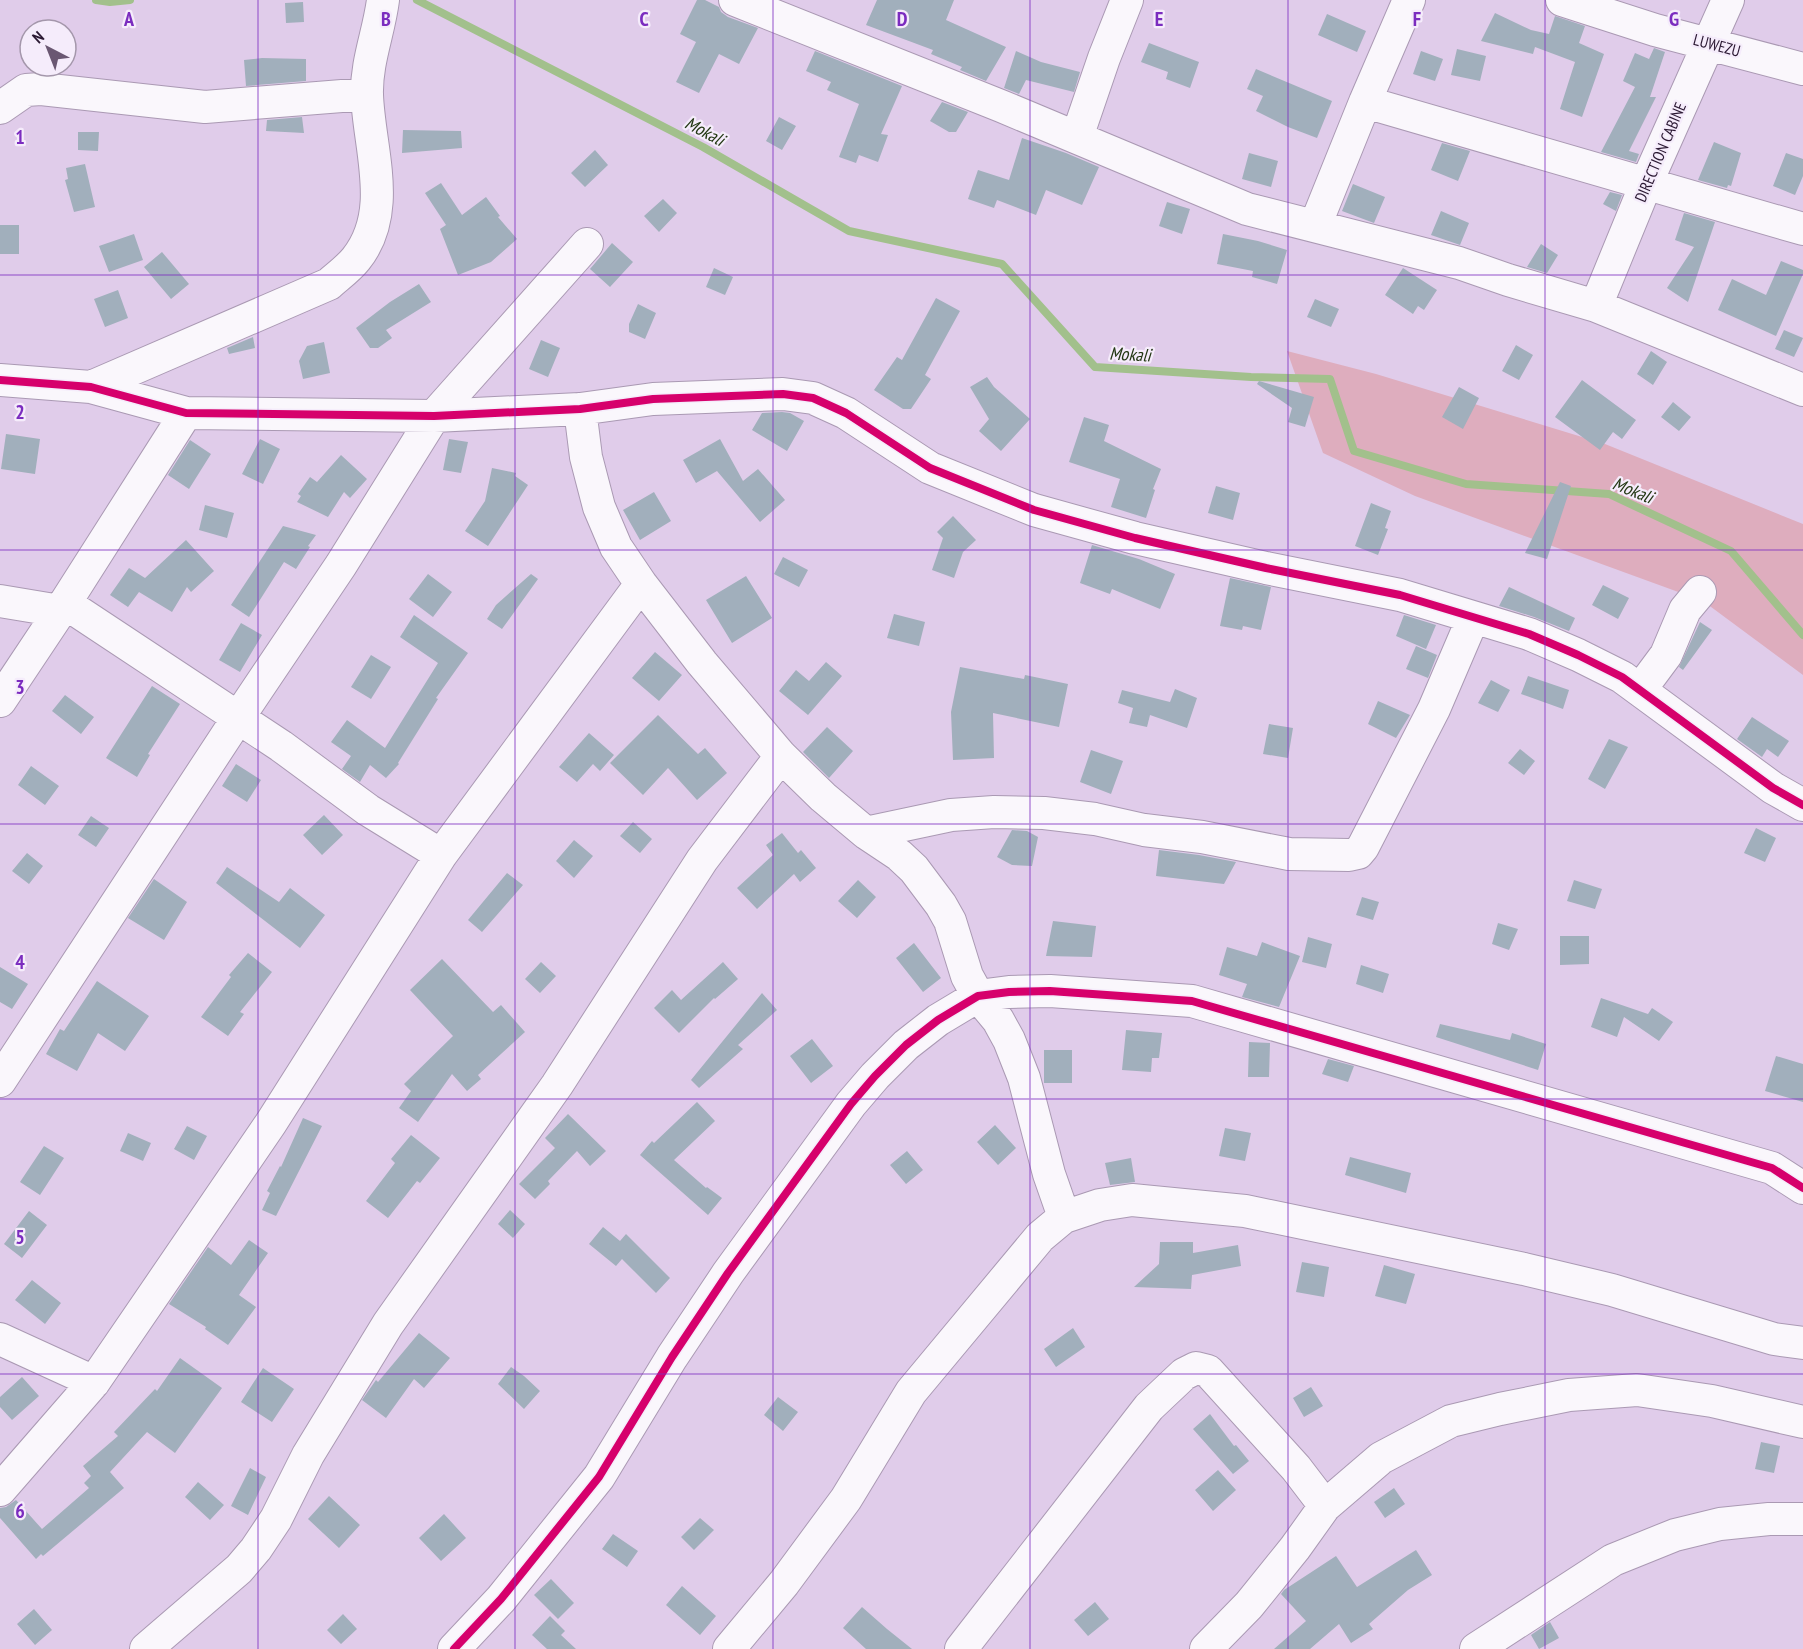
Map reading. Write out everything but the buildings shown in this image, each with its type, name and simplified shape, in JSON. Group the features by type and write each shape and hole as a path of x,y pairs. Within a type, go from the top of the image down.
{"street":[{"path":"735,0 824,34 1247,209 1459,263 1596,306 1803,390"},
{"path":"1077,138 1104,58 1128,0"},
{"path":"1315,226 1409,0"},
{"name":"LUWEZU","path":"1562,0 1646,27 1803,69"},
{"name":"DIRECTION CABINE","path":"1596,306 1646,184 1728,0"},
{"path":"91,387 329,284 356,259 374,227 377,188 367,94 370,60 382,8"},
{"path":"0,108 26,90 41,89 205,107 367,94"},
{"path":"1365,102 1803,229"},
{"path":"0,1081 341,565 434,416 587,244"},
{"path":"0,380 91,387 186,413 434,416 580,409 653,399 783,394 813,398 846,413 930,468 1034,510 1093,528 1157,543 1400,595 1529,634 1622,677 1773,788 1803,805"},
{"path":"580,409 586,457 599,507 616,547 641,584 702,663 781,756 823,797 866,833 899,855 914,869 941,904 950,921 967,976 1009,1040 1024,1078 1049,1174 1065,1217"},
{"path":"0,701 63,607 186,413"},
{"path":"0,1490 94,1382 271,1124 441,855 641,584"},
{"path":"1640,690 1666,655 1684,610 1700,592"},
{"path":"0,602 63,607 281,746 368,810 441,855"},
{"path":"866,833 951,815 994,812 1034,813 1095,819 1144,830 1202,837 1289,854 1349,855 1358,852 1363,847 1434,709 1473,618"},
{"path":"146,1649 239,1569 256,1550 276,1519 308,1455 388,1324 557,1085 702,860 781,756"},
{"path":"454,1649 501,1599 599,1477 672,1357 728,1273 851,1104 906,1045 938,1020 978,996 1009,992 1050,991 1192,1001 1772,1168 1803,1188"},
{"path":"729,1649 784,1583 846,1499 911,1392 1040,1237 1065,1217 1100,1205 1132,1200 1245,1211 1568,1279 1774,1339 1803,1343"},
{"path":"0,1339 94,1382"},
{"path":"961,1649 1149,1407 1184,1374 1196,1368 1208,1371 1296,1468 1324,1506"},
{"path":"1206,1649 1249,1605 1324,1506 1381,1458 1451,1421 1569,1395 1637,1390 1712,1401 1803,1422"},
{"path":"1476,1649 1613,1560 1665,1539 1720,1524 1769,1519 1803,1519"}],"shaded area":[{"path":"1287,351 1376,374 1605,444 1803,524 1803,675 1703,601 1415,496 1323,453"}],"waterway":[{"name":"Mokali","path":"96,0 110,2 130,0"},
{"name":"Mokali","path":"417,0 703,147 849,231 1002,264 1095,367 1251,377 1330,379 1354,451 1466,484 1609,494 1731,551 1803,635"}],"cycle path":[{"path":"0,380 91,387 186,413 434,416 580,409 653,399 783,394 813,398 846,413 930,468 1034,510 1135,538 1400,595 1529,634 1622,677 1773,788 1803,805"},
{"path":"454,1649 501,1599 599,1477 672,1357 728,1273 851,1104 906,1045 938,1020 978,996 1009,992 1050,991 1192,1001 1772,1168 1803,1188"}]}
